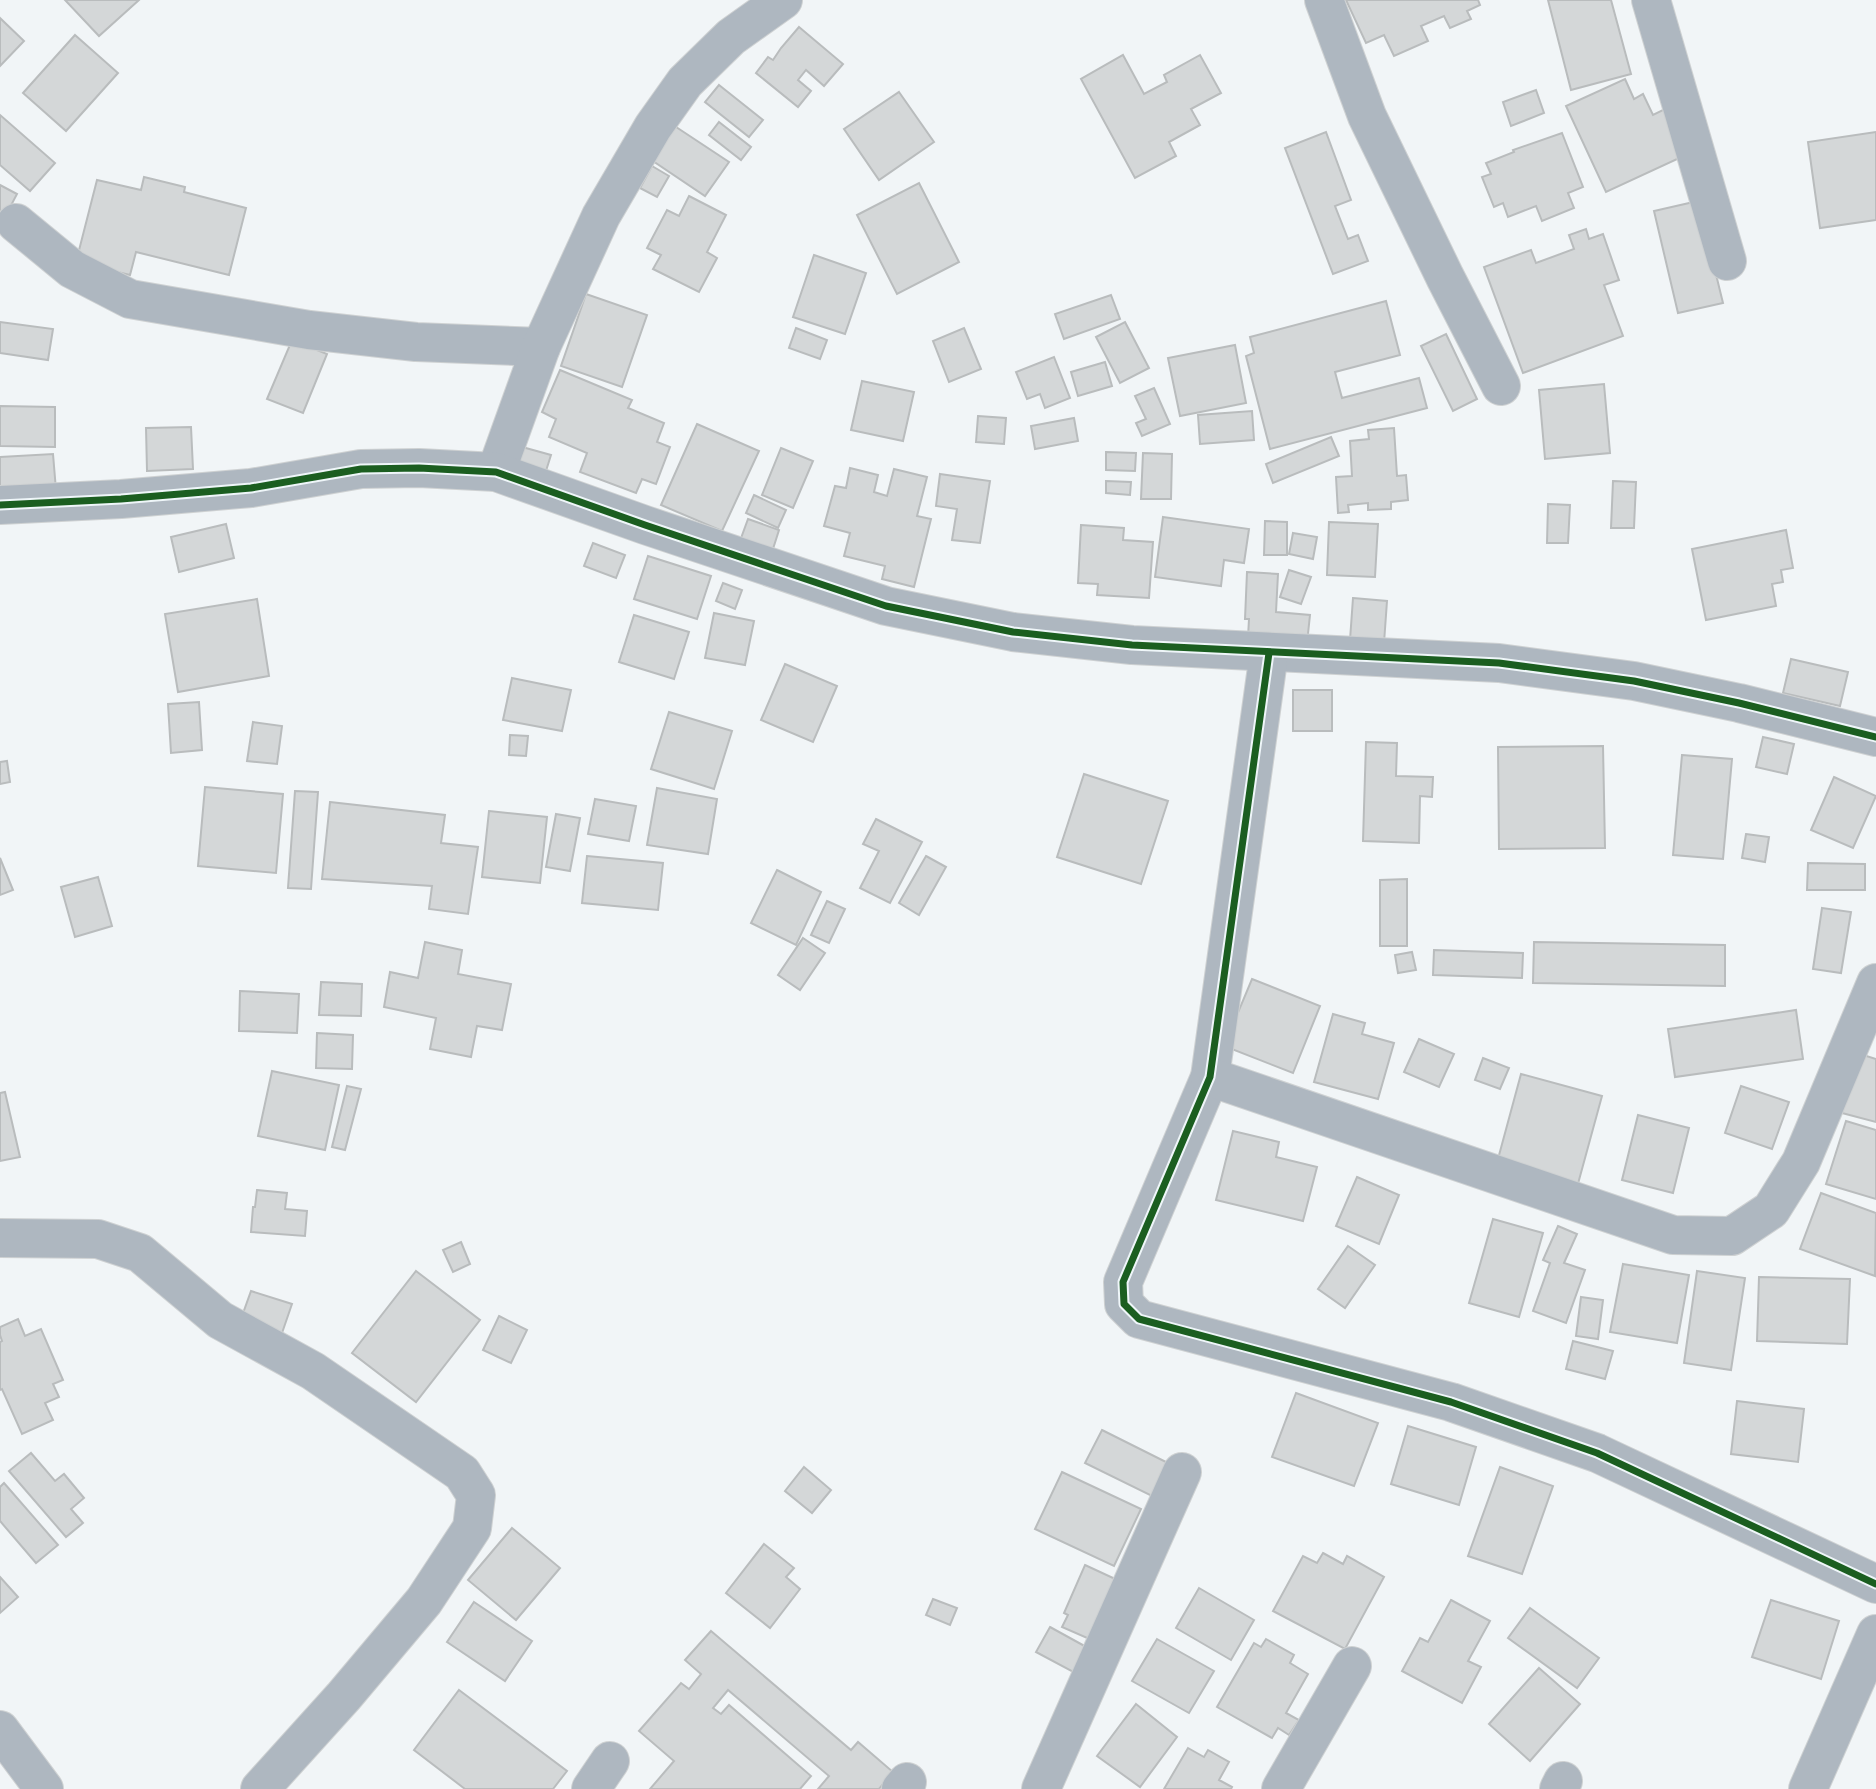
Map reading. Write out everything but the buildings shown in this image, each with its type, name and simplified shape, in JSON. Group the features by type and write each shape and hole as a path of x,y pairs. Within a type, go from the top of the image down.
{"street":[{"path":"496,472 541,347 601,216 653,127 685,82 732,37 783,0"},
{"path":"1324,0 1367,116 1501,386"},
{"path":"1651,0 1727,261"},
{"path":"16,223 72,269 130,299 349,335 416,342 541,347"},
{"path":"0,505 121,499 251,488 361,469 419,468 496,472 886,606 1013,632 1132,645 1499,663 1634,681 1876,737"},
{"path":"1269,653 1210,1077 1123,1282 1124,1304 1139,1319 1451,1402 1585,1448 1876,1584"},
{"path":"1210,1077 1673,1235 1732,1236 1771,1210 1801,1161 1876,982"},
{"path":"0,1238 98,1239 140,1253 220,1320 313,1371 462,1473 476,1495 472,1528 424,1601 344,1696 260,1789"},
{"path":"1041,1789 1182,1472"},
{"path":"1808,1789 1876,1634"},
{"path":"1281,1789 1352,1666"},
{"path":"0,1730 44,1789"}],"cycle path":[{"path":"0,505 121,499 251,488 361,469 419,468 496,472 886,606 1013,632 1132,645 1499,663 1634,681 1739,703 1876,737"},
{"path":"1269,653 1210,1077 1123,1282 1124,1304 1139,1319 1451,1402 1597,1453 1876,1584"}]}
